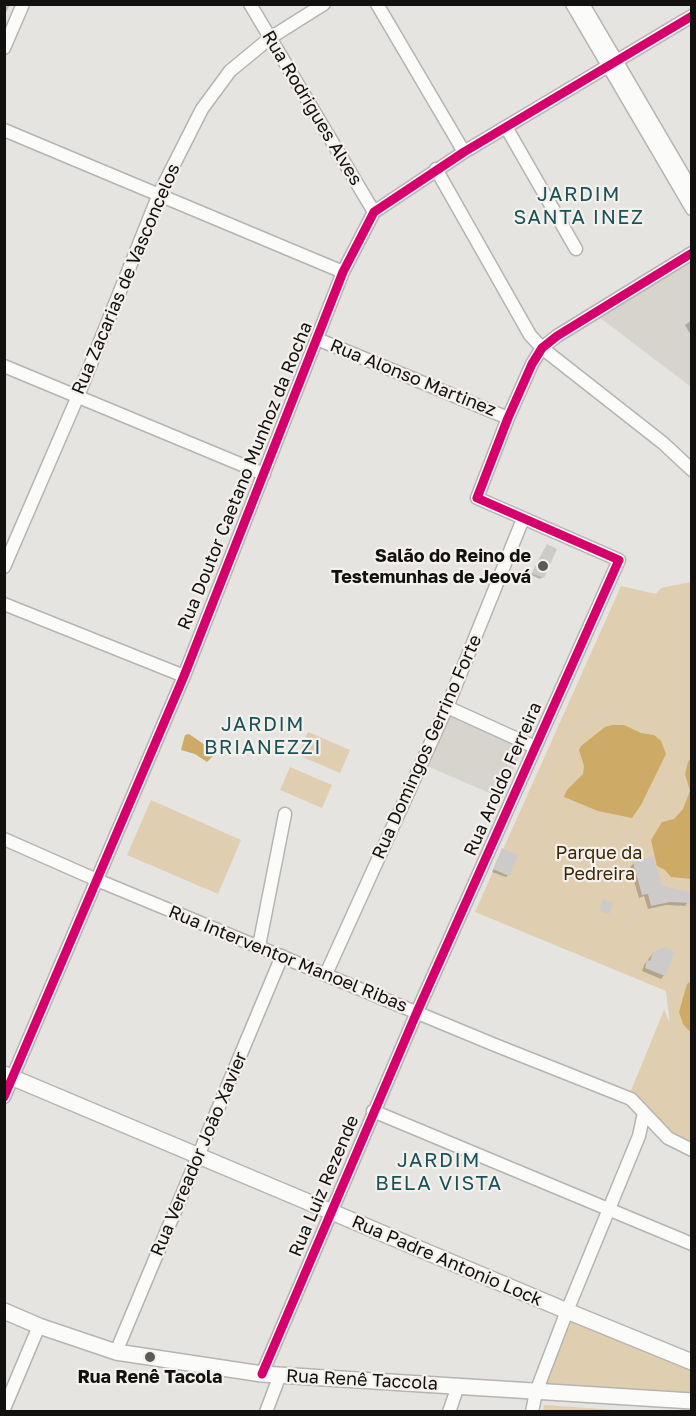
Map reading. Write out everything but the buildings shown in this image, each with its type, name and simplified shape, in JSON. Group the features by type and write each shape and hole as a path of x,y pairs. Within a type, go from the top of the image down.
{"main road":[{"name":"Rua Padre Antonio Lock","path":"9,1076 692,1362"},
{"name":"Rua Renê Taccola","path":"4,1311 39,1326 116,1352 262,1374 692,1401"}],"street":[{"path":"4,48 23,4"},
{"name":"Rua Rodrigues Alves","path":"250,4 374,212"},
{"name":"Rua Zacarias de Vasconcelos","path":"4,567 78,396 159,194 201,108 230,71 270,38 324,4"},
{"path":"377,4 464,152"},
{"path":"572,4 692,190"},
{"path":"583,4 612,63 692,209"},
{"name":"Rua Doutor Caetano Munhoz da Rocha","path":"4,1097 9,1076 97,880 184,676 343,272 374,212 436,169 692,16"},
{"path":"506,127 576,249"},
{"path":"4,130 343,272"},
{"path":"436,169 530,335 542,348 663,443 692,470"},
{"path":"523,519 477,498 508,417 532,364 542,348 557,336 692,253"},
{"name":"Rua Alonso Martinez","path":"317,339 508,417"},
{"path":"4,366 264,474"},
{"name":"Rua Aroldo Ferreira","path":"417,1012 619,560 523,519"},
{"name":"Rua Domingos Gerrino Forte","path":"326,974 447,707 523,519"},
{"path":"4,604 184,676"},
{"path":"447,707 535,747"},
{"path":"259,946 285,814"},
{"name":"Rua Interventor Manoel Ribas","path":"4,839 97,880 631,1099 668,1138 692,1150"},
{"name":"Rua Vereador João Xavier","path":"116,1352 282,956"},
{"name":"Rua Luiz Rezende","path":"262,1374 417,1012"},
{"path":"373,1112 692,1244"},
{"path":"532,1412 536,1392 567,1311 625,1165 639,1136 644,1113"},
{"path":"4,1409 39,1326"},
{"path":"266,1412 280,1376"},
{"path":"449,1412 458,1386"}],"path":[{"path":"682,720 674,751 650,803 633,829 613,842 604,852 582,858 545,852 531,826 530,814 533,797 558,750 581,724 597,714 613,714 638,724 692,717"},
{"path":"682,720 692,724"},
{"path":"497,890 500,890 508,880 526,847 537,838"},
{"path":"582,858 626,903 640,911 692,905"},
{"path":"619,932 640,911"},
{"path":"692,975 673,990 669,1008 672,1030 680,1049 692,1061"}],"shaded area":[{"path":"691,254 691,387 595,314"},
{"path":"448,714 523,747 501,798 427,766"},
{"path":"624,725 641,733 654,735 661,741 666,754 641,805 632,818 598,811 564,797 567,790 583,774 584,766 579,750 581,746 605,727"},
{"path":"189,734 215,749 213,756 207,762 195,754 181,750 185,735"},
{"path":"691,758 691,879 671,877 657,866 651,840 662,822 674,819 683,809 690,791 685,774"},
{"path":"691,981 691,1033 683,1024 679,1012 687,984"}],"green space":[{"name":"Parque da Pedreira","path":"691,582 691,1145 675,1138 630,1093 664,1010 670,1023 666,991 475,912 621,586 656,594 661,588"},
{"path":"308,732 350,750 340,773 298,755"},
{"path":"290,767 332,785 322,808 280,790"},
{"path":"151,800 241,840 218,894 127,855"},
{"path":"568,1320 691,1369 691,1394 545,1387"},
{"path":"544,1405 617,1410 618,1411 543,1411"}],"cycle path":[{"path":"4,1097 184,676 343,272 374,212 464,152 692,16"},
{"path":"262,1374 417,1012 619,560 477,498 508,418 532,364 542,348 557,336 692,253"}],"place":[{"name":"Salão do Reino de Testemunhas de Jeová","path":"543,566"},
{"name":"Rua Renê Tacola","path":"150,1357"}],"district":[{"name":"JARDIM SANTA INEZ","path":"579,206"},
{"name":"JARDIM BRIANEZZI","path":"263,736"},
{"name":"JARDIM BELA VISTA","path":"439,1172"}]}
